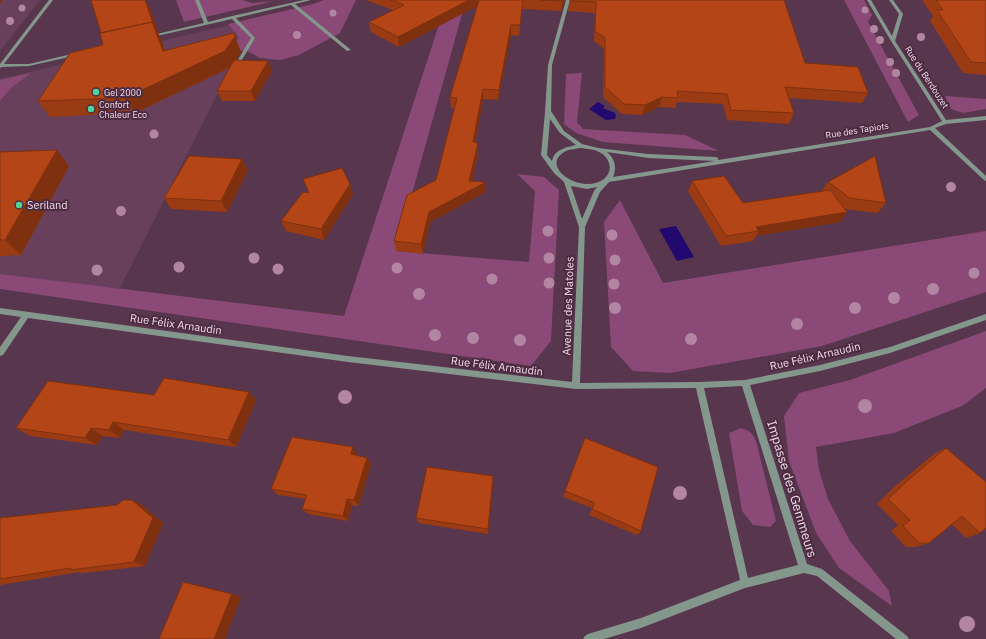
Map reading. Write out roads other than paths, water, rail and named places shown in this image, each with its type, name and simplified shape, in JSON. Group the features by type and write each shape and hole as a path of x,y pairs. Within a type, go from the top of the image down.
{"street":[{"path":"1,67 51,0"},
{"path":"197,0 207,24"},
{"path":"145,38 309,0"},
{"path":"554,169 553,163 559,153 565,149 581,146 602,151 613,162 614,169 612,175 606,181 592,186 584,186 567,182 557,174 544,155 550,65 568,0"},
{"name":"Rue du Berdouzet","path":"869,0 893,41 945,122"},
{"name":"Rue du Berdouzet","path":"891,0 901,14 893,41"},
{"path":"292,4 349,50"},
{"path":"232,18 253,38 233,70"},
{"path":"1,67 29,65 83,52"},
{"path":"548,112 558,129 568,138 581,146"},
{"name":"Rue des Tapiots","path":"606,181 931,128 945,122 986,118"},
{"path":"931,128 986,179"},
{"name":"Rue des Tapiots","path":"594,148 648,156 730,160"},
{"name":"Avenue des Matoles","path":"576,386 582,227 597,191 606,181"},
{"name":"Avenue des Matoles","path":"567,182 582,227"},
{"name":"Rue Félix Arnaudin","path":"0,311 348,359 576,386 745,383 820,368 890,350 986,316"},
{"path":"0,353 27,314"},
{"name":"Impasse des Gemmeurs","path":"745,383 804,568"},
{"path":"699,385 745,583"},
{"name":"Impasse des Gemmeurs","path":"588,639 641,623 745,583 804,568 819,572 904,639"}],"place":[{"name":"Gel 2000","path":"96,92"},
{"name":"Confort Chaleur Eco","path":"91,109"},
{"name":"Seriland","path":"19,205"}]}
